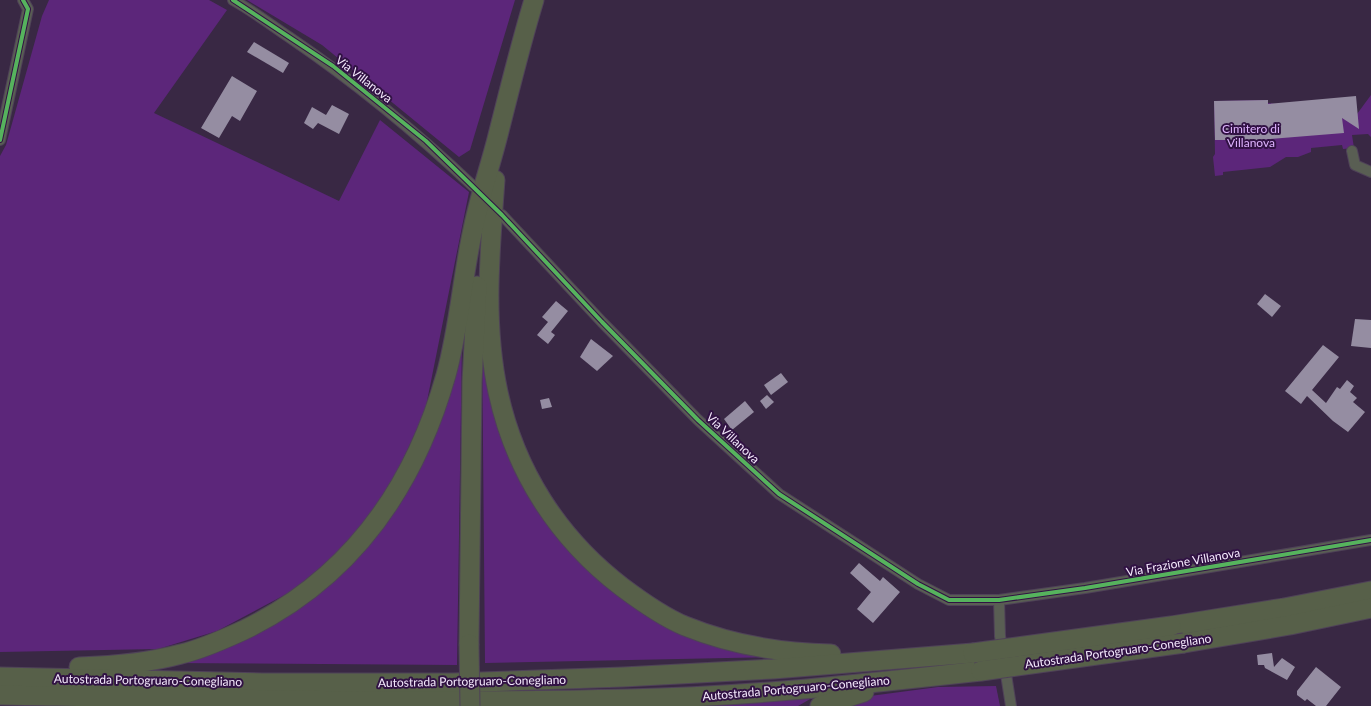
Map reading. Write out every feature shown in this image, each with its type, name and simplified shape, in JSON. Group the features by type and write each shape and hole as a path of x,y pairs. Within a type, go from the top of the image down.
{"highway":[{"path":"0,673 38,669 108,666 181,654 222,640 288,605 320,580 345,557 368,532 404,480 422,442 446,374 457,326 472,233 498,137 511,80 534,0"},
{"path":"470,706 469,644 472,382 477,272 498,137"},
{"path":"498,137 488,306 497,391 506,426 519,460 537,495 559,526 584,554 633,596 657,612 717,638 764,649 814,654 924,657"},
{"name":"Autostrada Portogruaro-Conegliano","path":"0,677 263,683 453,683 765,670 972,653 1171,626 1284,608 1371,591"},
{"name":"Autostrada Portogruaro-Conegliano","path":"0,695 303,702 629,699 789,690 981,671 1184,643 1290,625 1371,608"},
{"path":"820,706 849,695 935,676"},
{"path":"303,702 346,706"}],"street":[{"path":"0,140 28,9 23,0"},
{"name":"Via Villanova","path":"233,0 333,66 367,92 426,141 473,186"},
{"path":"1352,151 1355,165 1371,172"},
{"name":"Via Villanova","path":"502,215 602,322 698,420 779,494 918,584 949,600 999,600"},
{"name":"Via Frazione Villanova","path":"999,600 1085,588 1371,540"},
{"path":"999,600 1000,636 1011,706"}],"green space":[{"path":"49,0 209,0 227,10 154,113 339,201 380,120 469,192 425,411 394,479 353,540 292,591 217,631 158,649 0,652 0,156 6,145 42,16"},
{"path":"247,0 515,0 470,150 459,157 322,45"},
{"name":"Cimitero di Villanova","path":"1371,95 1371,137 1368,134 1352,135 1354,148 1343,149 1342,145 1311,148 1311,152 1298,157 1286,157 1270,167 1223,172 1223,175 1215,176 1213,157 1215,154 1214,101 1268,100 1268,103 1357,114"},
{"path":"482,336 512,459 609,585 772,657 485,663"},
{"path":"462,341 457,665 169,663 262,631 366,545 410,488 439,421"},
{"path":"996,686 1000,706 838,706 870,696 938,687"},
{"path":"812,698 798,706 652,706"}],"building":[{"path":"254,42 289,63 283,73 247,52"},
{"path":"232,76 257,91 240,121 232,116 219,138 201,128"},
{"path":"1356,96 1359,129 1342,118 1344,133 1259,140 1215,140 1214,101 1268,100 1268,104"},
{"path":"332,105 349,114 339,134 318,123 313,129 304,123 312,107 326,115"},
{"path":"1265,294 1281,306 1272,317 1257,304"},
{"path":"556,301 568,311 551,332 555,335 548,344 537,335 548,322 542,317"},
{"path":"1355,319 1371,320 1371,348 1351,346"},
{"path":"591,339 613,356 597,371 580,357"},
{"path":"1323,345 1339,357 1312,390 1326,403 1337,387 1340,389 1347,380 1354,386 1350,392 1357,398 1353,402 1365,412 1348,432 1333,421 1307,396 1301,404 1285,391"},
{"path":"781,373 788,382 771,395 764,385"},
{"path":"767,395 774,402 766,409 760,401"},
{"path":"549,398 552,407 542,409 540,400"},
{"path":"745,401 754,412 732,430 724,419"},
{"path":"859,563 880,581 883,577 900,592 873,623 857,609 871,592 850,573"},
{"path":"1272,653 1274,667 1282,658 1295,667 1287,680 1265,668 1264,665 1258,665 1257,655"},
{"path":"1316,667 1341,687 1326,706 1316,706 1307,699 1305,701 1297,695 1297,691"}],"cycle path":[{"path":"0,140 28,9 23,0"},
{"path":"233,0 333,66 426,141 502,215 602,322 698,420 779,494 918,584 949,600 999,600 1085,588 1371,540"}]}
